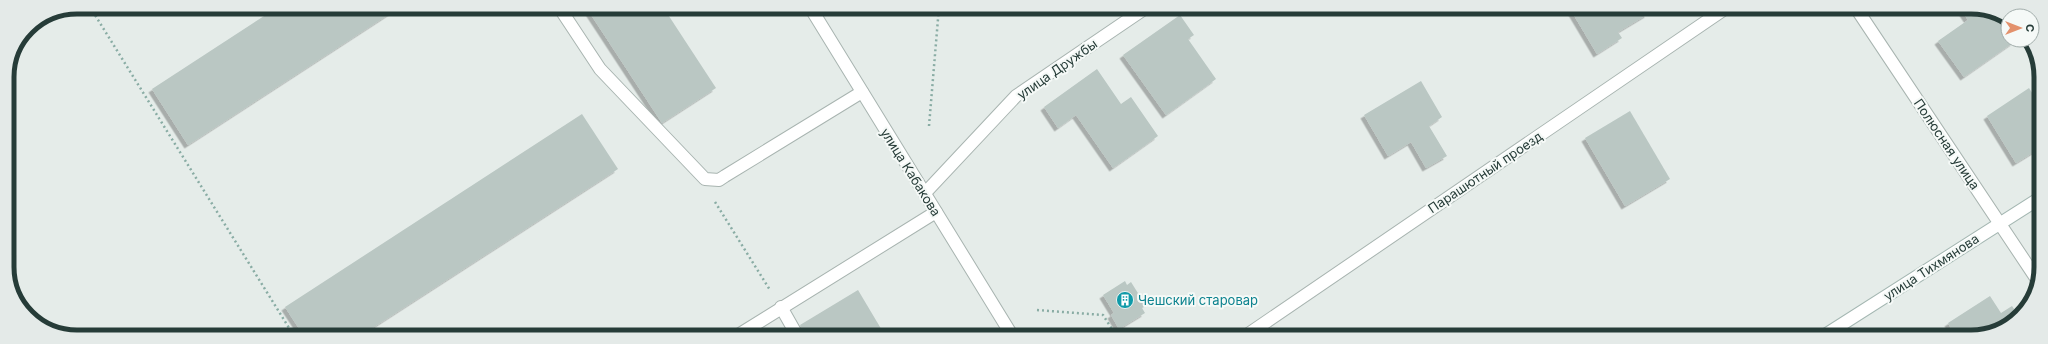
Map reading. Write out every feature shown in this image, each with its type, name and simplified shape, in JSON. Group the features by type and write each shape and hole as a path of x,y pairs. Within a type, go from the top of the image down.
{"street":[{"path":"564,14 600,69 700,174 705,178 712,180 724,176 862,92"},
{"name":"улица Кабакова","path":"814,14 1009,330"},
{"name":"улица Дружбы","path":"925,193 1016,96 1137,14"},
{"name":"Парашютный проезд","path":"1254,330 1717,14"},
{"name":"Полюсная улица","path":"1860,14 2033,274"},
{"name":"улица Тихмянова","path":"1833,330 2034,202"},
{"path":"746,330 936,212"},
{"path":"781,307 794,330"}],"path":[{"path":"94,14 290,330"},
{"path":"929,126 938,14"},
{"path":"712,180 715,202 781,307"},
{"path":"1037,310 1103,315 1113,330"}],"building":[{"path":"267,14 389,14 188,145 152,89"},
{"path":"591,14 668,14 716,88 662,123"},
{"path":"1573,14 1648,14 1618,32 1622,38 1597,54"},
{"path":"1964,14 1971,14 1987,16 2000,22 2000,48 2005,48 1964,77 1938,41 1968,20"},
{"path":"1180,15 1194,35 1188,39 1216,79 1166,115 1123,55"},
{"path":"1097,69 1121,104 1131,97 1158,136 1113,168 1076,115 1058,128 1044,107"},
{"path":"1421,81 1442,117 1429,126 1447,156 1426,168 1411,142 1388,156 1364,115"},
{"path":"2029,88 2034,96 2034,152 2016,163 1987,116"},
{"path":"1630,111 1670,179 1625,206 1585,138"},
{"path":"582,114 618,169 369,330 300,330 285,307"},
{"name":"Чешский старовар","path":"1125,281 1127,285 1131,282 1146,306 1142,308 1145,313 1119,329 1111,315 1114,313 1103,295"},
{"path":"858,290 882,330 802,330 800,325"},
{"path":"1990,296 2001,313 2012,306 2015,311 2002,322 1991,327 1971,330 1952,330 1948,323"}],"place":[{"name":"Чешский старовар","path":"1125,300"}]}
